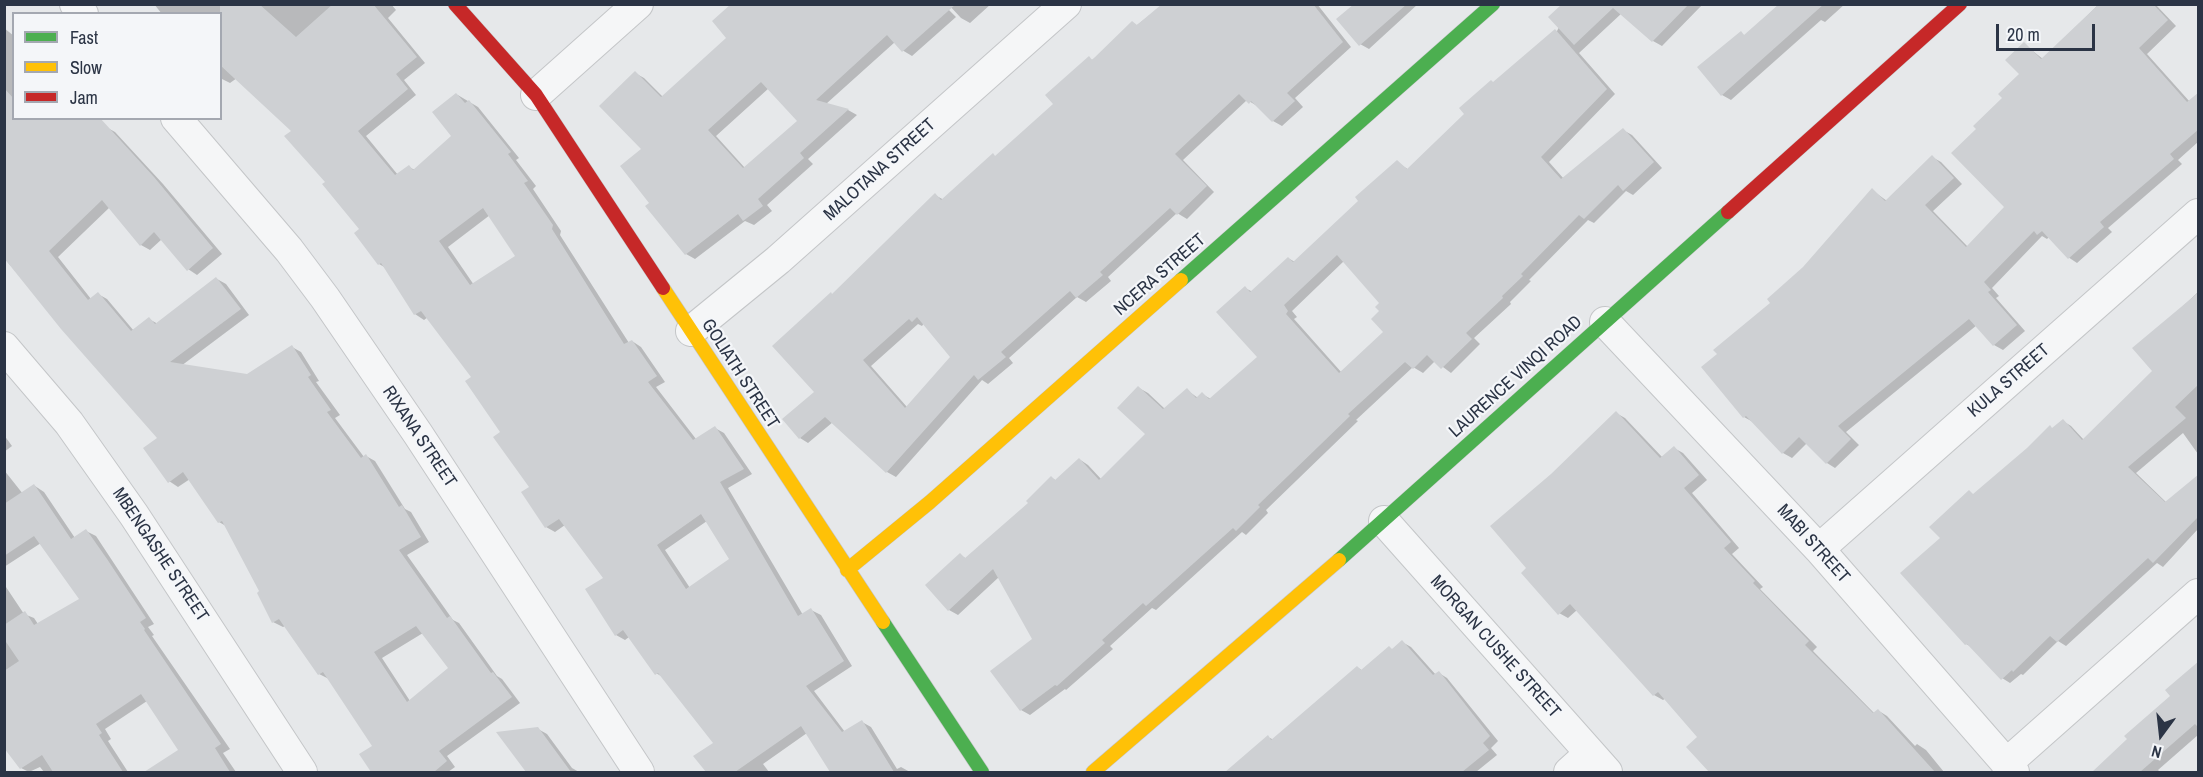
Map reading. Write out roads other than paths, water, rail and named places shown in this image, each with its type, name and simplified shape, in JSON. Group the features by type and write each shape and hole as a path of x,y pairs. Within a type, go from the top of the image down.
{"street":[{"name":"GOLIATH STREET","path":"455,4 536,95 982,772"},
{"path":"536,95 638,4"},
{"name":"MALOTANA STREET","path":"690,331 778,260 1066,4"},
{"name":"NCERA STREET","path":"847,570 930,502 1493,4"},
{"name":"LAURENCE VINQI ROAD","path":"1093,772 1384,520 1960,4"},
{"name":"RIXANA STREET","path":"178,120 289,250 325,298 418,434 639,772"},
{"name":"KULA STREET","path":"1819,549 2199,214"},
{"name":"MABI STREET","path":"1605,322 1819,549 2010,768"},
{"name":"MBENGASHE STREET","path":"4,347 69,423 134,514 302,772"},
{"name":"MORGAN CUSHE STREET","path":"1384,520 1588,766"},
{"path":"2010,768 2199,594"}]}
